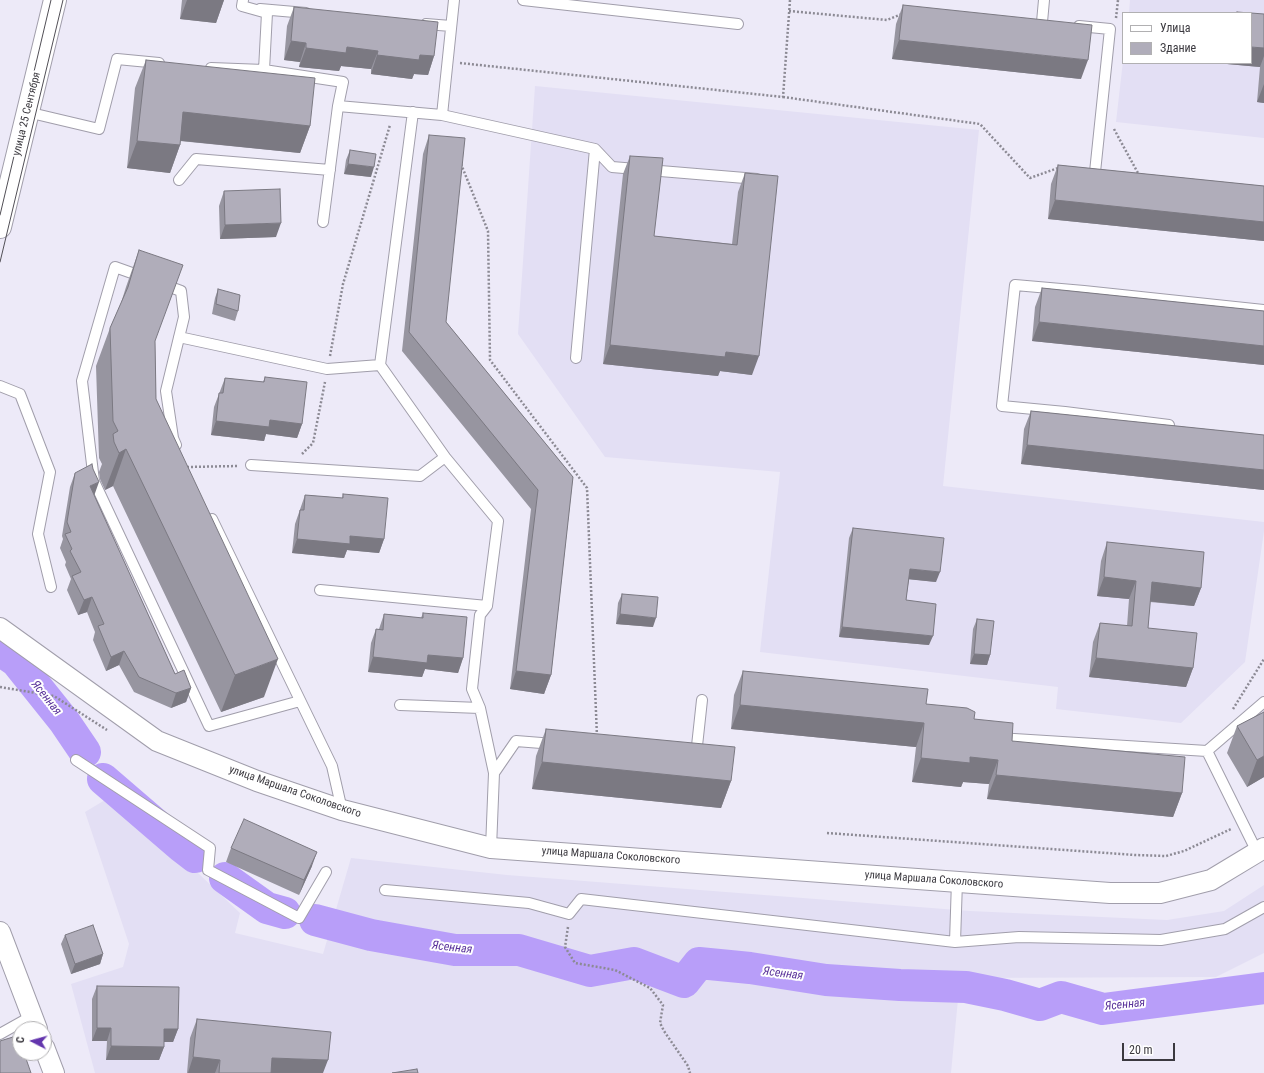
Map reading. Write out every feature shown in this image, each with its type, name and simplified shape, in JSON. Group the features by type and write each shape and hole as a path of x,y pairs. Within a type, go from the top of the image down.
{"main road":[{"name":"улица 25 Сентября","path":"0,227 55,0"}],"street":[{"name":"улица Маршала Соколовского","path":"0,628 157,741 257,781 342,810 491,848 1110,893 1160,893 1211,880 1261,850"},
{"path":"0,932 35,1021"},
{"path":"49,1061 54,1073"}],"lane":[{"path":"442,115 454,0"},
{"path":"523,0 738,24"},
{"path":"1042,22 1044,0"},
{"path":"246,4 319,14"},
{"path":"246,4 267,13 264,70"},
{"path":"412,23 451,26"},
{"path":"1072,25 1110,29 1095,172"},
{"path":"27,112 99,129 116,59 171,64"},
{"path":"202,68 264,70 343,82 338,106 323,222"},
{"path":"338,106 442,115 595,149 612,167 770,180"},
{"path":"413,112 380,365 445,457 498,521 487,606 480,615 472,689 480,708 494,773 491,848"},
{"path":"576,358 595,149"},
{"path":"179,180 196,159 330,170"},
{"path":"187,467 173,438 166,391 184,317 181,291 115,267 82,381 94,481 209,726 300,701"},
{"path":"1180,427 1065,412 1002,406 1015,286 1084,291 1264,310"},
{"path":"179,337 327,369 380,365"},
{"path":"0,386 20,394 50,472 38,534 51,587"},
{"path":"251,465 420,476 445,457"},
{"path":"207,509 332,766 342,810"},
{"path":"320,590 487,606"},
{"path":"680,754 696,755 702,700"},
{"path":"987,737 1208,751 1264,702"},
{"path":"400,705 480,708"},
{"path":"494,773 516,741 560,744"},
{"path":"1208,751 1243,824 1261,850"},
{"path":"76,760 210,848 208,870 299,918 326,872"},
{"path":"955,942 956,881"},
{"path":"385,890 529,903 569,914 582,899 955,942 1018,937 1161,940 1225,929 1264,907"},
{"path":"0,1034 12,1030"}],"path":[{"path":"783,97 790,0"},
{"path":"789,11 887,20 905,13"},
{"path":"448,61 783,97 980,124 1030,178 1058,168"},
{"path":"290,468 313,443 344,284 394,111"},
{"path":"459,159 488,231 490,360 587,488 597,740"},
{"path":"187,467 251,465"},
{"path":"1232,711 1264,659"},
{"path":"0,687 43,694"},
{"path":"827,833 1166,856 1184,851 1243,824"},
{"path":"569,914 566,947 575,963 615,970 650,988 663,1004 660,1023 688,1066 690,1073"}],"shaded area":[{"path":"1130,0 1264,0 1264,138 1116,122 1123,64 1252,64 1252,12 1129,12"},
{"path":"535,86 979,130 943,486 1264,522 1264,531 1245,662 1181,723 1056,709 1058,687 760,652 780,472 605,457 518,334"},
{"path":"115,794 240,913 235,933 323,954 351,858 507,875 970,911 1167,920 1224,911 1264,885 1264,953 1216,977 960,978 951,1073 95,1073 71,984 123,967 129,944 85,812"}],"building":[{"path":"903,5 1092,25 1088,60 899,40"},
{"path":"294,7 438,22 434,56 420,55 419,60 377,55 378,51 347,47 346,53 306,48 306,43 291,41"},
{"path":"1252,13 1264,14 1264,48 1252,47"},
{"path":"146,60 315,78 310,126 183,112 180,145 137,141"},
{"path":"429,135 465,138 446,322 573,477 551,675 516,671 538,490 409,332"},
{"path":"350,150 376,154 374,167 348,164"},
{"path":"630,156 663,158 654,236 737,245 745,173 778,176 759,356 726,352 725,357 610,345"},
{"path":"1058,165 1264,186 1264,222 1055,200"},
{"path":"280,189 281,223 225,225 224,191"},
{"path":"139,250 183,265 155,341 156,399 278,659 235,675 126,449 119,453 114,442 113,434 118,431 113,421 110,328 128,287"},
{"path":"1042,288 1264,311 1264,346 1039,322"},
{"path":"218,289 240,295 238,311 216,304"},
{"path":"265,377 307,382 302,424 270,420 269,427 216,421 219,393 223,393 225,378 264,382"},
{"path":"1031,411 1264,435 1264,470 1027,445"},
{"path":"92,464 99,482 90,486 175,674 184,670 191,688 176,693 139,677 124,651 111,657 98,626 104,624 92,597 84,600 72,576 81,572 70,551 72,549 65,534 71,532 67,522 75,473"},
{"path":"343,494 388,498 384,539 350,536 350,544 297,539 300,510 304,510 305,495 343,498"},
{"path":"853,528 944,538 940,572 910,569 906,600 936,604 933,636 842,627"},
{"path":"1107,542 1204,552 1201,588 1152,582 1148,628 1197,633 1193,668 1096,658 1100,623 1132,626 1136,581 1104,577"},
{"path":"622,594 658,597 656,618 620,614"},
{"path":"423,613 467,617 463,658 428,655 427,663 373,657 376,629 383,630 384,614 423,618"},
{"path":"977,619 994,621 990,655 974,654"},
{"path":"743,671 928,689 926,704 967,708 975,712 974,719 1013,723 1012,741 1185,757 1182,793 996,775 998,760 970,757 970,763 921,758 924,723 740,705"},
{"path":"1264,712 1264,756 1257,760 1237,726"},
{"path":"546,729 735,747 731,781 542,762"},
{"path":"244,819 317,852 304,880 231,848"},
{"path":"93,925 103,954 75,964 65,935"},
{"path":"97,986 179,987 178,1029 164,1029 164,1047 111,1046 111,1028 97,1028"},
{"path":"197,1019 331,1032 328,1060 272,1058 271,1073 219,1073 220,1060 193,1057"},
{"path":"12,1037 12,1061 27,1061 31,1073 0,1073 0,1041"},
{"path":"417,1069 418,1073 392,1073"}],"waterway":[{"name":"Ясенная","path":"0,650 16,661 64,721 85,752"},
{"name":"Ясенная","path":"103,779 195,857"},
{"name":"Ясенная","path":"225,878 267,908 285,913"},
{"name":"Ясенная","path":"315,920 371,935 455,950 519,950 590,971 634,963 684,982 699,963 750,968 826,980 900,985 966,987 1005,995 1040,1005 1061,997 1103,1009 1264,988"}],"tram line":[{"path":"0,215 51,0"},
{"path":"0,262 63,0"}]}
